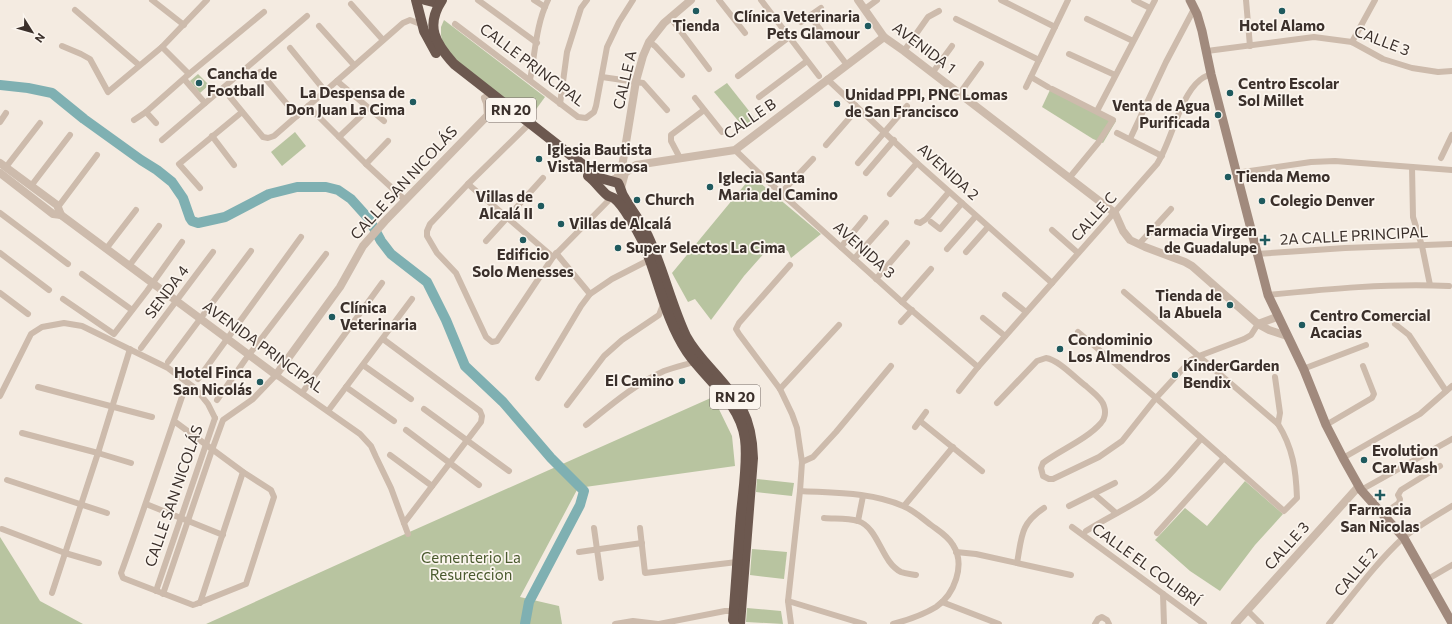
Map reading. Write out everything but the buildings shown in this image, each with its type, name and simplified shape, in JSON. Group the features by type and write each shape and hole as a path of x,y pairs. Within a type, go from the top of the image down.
{"highway":[{"name":"RN 20","path":"416,0 427,38 438,56 449,68 485,98 596,182 603,190 616,200 642,240 672,325 686,351 727,400 743,430 745,439 745,462 733,624"},
{"path":"425,0 433,2 437,0"},
{"name":"RN 20","path":"442,0 434,18 434,33 441,49 454,64 600,178 618,183 623,197 637,216 648,237 677,314 690,343 703,360 734,394 744,409 752,438 753,458 740,624"},
{"path":"603,190 604,185 610,180"},
{"path":"612,197 619,194 621,188"}],"main road":[{"path":"1190,0 1202,31 1211,74 1256,254 1268,295 1277,317 1303,369 1326,425 1360,488 1382,515 1404,538 1452,622"}],"street":[{"path":"152,0 184,25"},
{"path":"62,46 90,59 108,92 162,47 207,0"},
{"path":"478,0 536,43"},
{"path":"534,0 545,7"},
{"path":"530,80 536,43 548,0"},
{"path":"560,104 568,52 581,8 586,0"},
{"name":"CALLE PRINCIPAL","path":"455,24 578,118 583,118 588,117 595,109 607,47 619,22 633,0"},
{"name":"CALLE A","path":"610,180 617,178 620,173 624,158 636,81 643,56 649,42 664,23 691,0"},
{"path":"719,0 745,33"},
{"name":"AVENIDA 2","path":"761,0 807,61 823,78 855,105 949,192 1052,283"},
{"name":"AVENIDA 1","path":"858,0 884,37 933,72 1115,213"},
{"path":"865,9 877,0"},
{"path":"1001,0 1055,27"},
{"path":"1026,87 1068,0"},
{"path":"1134,0 1150,8"},
{"path":"1097,111 1155,0"},
{"path":"1246,0 1250,46"},
{"path":"1352,42 1375,0"},
{"path":"351,4 383,40"},
{"path":"801,22 821,8"},
{"path":"1130,139 1166,62 1194,9"},
{"path":"75,10 139,65"},
{"path":"904,51 928,17 939,11"},
{"path":"134,120 146,112 264,12"},
{"path":"162,140 307,16"},
{"path":"810,16 847,65"},
{"path":"670,17 709,69"},
{"path":"956,19 1038,60"},
{"path":"230,96 263,137 268,138 274,136 406,21 410,20 423,25"},
{"path":"1087,20 1133,41"},
{"path":"319,26 354,65"},
{"path":"738,76 789,37"},
{"name":"CALLE B","path":"636,165 735,150 764,129 823,78 847,65 884,37"},
{"name":"CALLE 3","path":"1206,51 1314,37 1352,42 1383,59 1412,68 1438,72 1452,71"},
{"path":"649,42 655,46 682,75"},
{"path":"933,72 952,46"},
{"path":"162,47 187,76 205,103"},
{"path":"290,48 325,91"},
{"path":"1069,54 1115,75"},
{"path":"759,97 807,61"},
{"path":"960,93 981,64"},
{"path":"260,72 297,116"},
{"name":"CALLE C","path":"959,391 1005,336 1157,164 1162,156 1182,107 1191,90 1199,80 1211,74"},
{"path":"602,77 636,81 644,84 667,110"},
{"path":"1031,77 1113,120 1098,143 1070,177"},
{"path":"336,81 384,121"},
{"path":"485,98 488,115 503,111"},
{"path":"695,98 722,132"},
{"path":"826,145 852,115 855,105"},
{"path":"308,106 366,164 405,200"},
{"path":"858,163 907,106"},
{"path":"680,158 671,141 671,135 704,110"},
{"path":"146,112 156,123"},
{"path":"200,188 180,164 242,112"},
{"path":"0,122 6,114"},
{"name":"CALLE SAN NICOLÁS","path":"163,594 223,420 252,399 276,375 340,287 359,251 370,236 488,115"},
{"path":"339,137 361,116"},
{"path":"2,168 40,123"},
{"path":"526,128 468,184 430,224 427,231 427,236 437,253 456,274 486,338 492,342 497,341 554,255 612,197"},
{"path":"1117,133 1162,156"},
{"path":"31,186 70,135"},
{"path":"1441,158 1452,135"},
{"path":"212,136 234,165"},
{"path":"866,173 894,140"},
{"path":"366,164 388,141"},
{"name":"AVENIDA 3","path":"735,150 876,279 978,367"},
{"path":"60,211 97,155"},
{"path":"624,158 630,164 636,165"},
{"path":"781,193 813,159"},
{"path":"1236,173 1311,162 1335,161 1452,170"},
{"path":"890,194 917,163"},
{"path":"621,188 625,173 636,165"},
{"path":"1412,167 1414,217 1430,285"},
{"name":"AVENIDA PRINCIPAL","path":"2,168 31,186 106,249 200,319 360,434 371,446 391,488 408,534"},
{"name":"AVENIDA PRINCIPAL","path":"2,168 53,214 60,211"},
{"path":"486,241 543,178"},
{"path":"468,184 554,255 590,294"},
{"path":"917,222 920,223 926,219 949,192"},
{"path":"931,222 940,229 962,203"},
{"path":"1139,244 1171,209"},
{"path":"106,249 136,210"},
{"path":"0,213 68,264"},
{"path":"1115,213 1130,240 1186,262 1258,324 1269,330 1287,336"},
{"path":"947,249 976,216"},
{"path":"840,246 865,218"},
{"path":"854,259 886,224"},
{"path":"129,266 159,226"},
{"path":"966,252 988,227"},
{"path":"1052,230 1078,253"},
{"path":"198,379 301,237"},
{"path":"63,299 114,334 182,242"},
{"path":"876,279 906,243"},
{"name":"2A CALLE PRINCIPAL","path":"1256,254 1345,248 1452,244"},
{"path":"168,362 250,251"},
{"name":"SENDA 4","path":"141,348 213,252"},
{"path":"0,253 50,290"},
{"path":"216,400 326,254"},
{"path":"538,378 581,306 590,294 612,279 649,260"},
{"path":"790,265 736,328 780,390 797,428 802,462 788,601 791,624"},
{"path":"902,302 931,269"},
{"path":"82,274 132,310"},
{"path":"302,393 382,283"},
{"path":"1268,295 1342,288 1430,285 1449,286"},
{"path":"1078,332 1156,398 1284,511 1297,498 1296,475 1289,444 1278,424 1124,292"},
{"path":"0,293 28,314"},
{"path":"1005,295 1026,312"},
{"path":"328,411 412,299"},
{"path":"567,405 604,356 622,340 659,315 664,302"},
{"path":"901,322 912,310"},
{"path":"659,315 663,316 668,323 672,325"},
{"path":"997,403 1037,361 1046,358 1055,361 1103,402 1106,412 1105,418 1101,423 1077,442 1042,463 1040,468 1043,476 1053,479 1099,457 1122,441 1156,398 1191,360 1244,339 1251,335 1258,324 1277,317"},
{"path":"983,318 1005,336"},
{"path":"0,396 30,334 42,327 64,323 82,326 168,368 189,383 202,396 215,418"},
{"path":"1395,324 1409,335 1446,391"},
{"path":"780,390 839,325"},
{"path":"383,338 480,411 482,416 481,422 404,523"},
{"path":"1303,369 1366,345"},
{"path":"52,593 130,349"},
{"path":"586,425 632,389 648,379 666,370 694,362"},
{"path":"363,364 411,399"},
{"path":"802,462 813,456 836,432 891,366"},
{"path":"1326,425 1372,398 1374,394 1363,366"},
{"path":"1275,377 1280,413 1278,424"},
{"path":"1343,458 1420,414 1452,386"},
{"path":"38,387 152,417"},
{"path":"346,387 394,421"},
{"path":"174,421 212,450 271,490 274,497 248,581 244,585 193,605 123,578 121,573 184,391"},
{"path":"424,409 509,471"},
{"path":"915,427 926,412"},
{"name":"CALLE SAN NICOLÁS","path":"156,591 215,418 223,420"},
{"path":"920,421 982,471"},
{"path":"406,430 480,485"},
{"path":"22,433 131,463"},
{"path":"1086,531 1140,500 1158,485 1202,438"},
{"path":"1360,488 1452,439"},
{"path":"904,506 953,447"},
{"path":"390,455 432,486"},
{"path":"1157,533 1224,458"},
{"path":"1382,515 1399,503 1400,499 1398,495 1401,490 1440,466"},
{"path":"200,603 243,472"},
{"path":"7,480 107,513"},
{"path":"1069,506 1115,483"},
{"name":"CALLE 3","path":"1235,624 1360,488"},
{"path":"800,491 841,493 893,502 913,511 945,535 954,546 958,568 957,577 954,586 942,602 936,607 917,617 894,624"},
{"path":"1094,494 1116,514"},
{"path":"858,521 863,496"},
{"path":"146,504 223,535"},
{"name":"CALLE 2","path":"1329,624 1376,566 1404,538 1415,529 1452,506"},
{"path":"1017,563 1024,526 1034,515 1044,508"},
{"path":"824,518 858,521 871,531 887,558 896,569 906,574 916,575"},
{"path":"594,528 601,578"},
{"path":"640,528 646,573 737,562"},
{"name":"CALLE EL COLIBRÍ","path":"1072,528 1204,624"},
{"path":"2,530 65,553 99,563"},
{"path":"579,552 642,543"},
{"path":"956,552 976,554 1071,575"},
{"path":"1428,579 1452,565"},
{"path":"1163,594 1164,624"},
{"path":"788,601 864,624"},
{"path":"942,602 1000,624"},
{"path":"615,624 633,621 658,624 725,611 734,611"},
{"path":"1248,611 1261,624"},
{"path":"917,617 920,624"},
{"path":"1095,624 1098,619 1102,617 1107,620 1109,624"}],"green space":[{"path":"444,20 545,97 529,119 461,66 443,44 441,27"},
{"name":"Cancha de Football","path":"198,74 209,85 200,93 190,81"},
{"path":"727,83 757,121 745,129 714,92"},
{"path":"1050,90 1116,121 1103,143 1093,139 1042,107"},
{"path":"295,132 306,146 282,166 271,152"},
{"path":"752,176 821,234 791,258 788,251 774,242 744,276 711,320 695,299 688,302 672,273"},
{"name":"Cementerio La Resureccion","path":"713,397 732,436 735,466 578,488 520,597 559,606 562,624 206,624 405,534"},
{"path":"757,479 794,483 792,496 756,492"},
{"path":"1245,481 1283,514 1255,545 1220,591 1190,571 1155,540 1185,508 1207,526"},
{"path":"0,537 40,601 83,624 0,624"},
{"path":"752,549 787,552 784,579 750,575"},
{"path":"747,608 781,611 783,624 746,622"}],"waterway":[{"path":"0,85 28,88 52,93 84,119 172,182 183,198 190,218 192,221 198,223 225,217 269,194 297,187 326,187 338,190 351,199 369,219 381,241 391,254 427,282 446,320 465,366 503,402 551,458 584,491 580,505 529,602 525,624"}],"place":[{"name":"Tienda","path":"696,11"},
{"name":"Hotel Alamo","path":"1282,11"},
{"name":"Clínica Veterinaria Pets Glamour","path":"868,26"},
{"name":"Cancha de Football","path":"199,83"},
{"name":"Centro Escolar Sol Millet","path":"1230,93"},
{"name":"La Despensa de Don Juan La Cima","path":"413,102"},
{"name":"Unidad PPI, PNC Lomas de San Francisco","path":"837,104"},
{"name":"Venta de Agua Purificada","path":"1218,115"},
{"name":"Iglesia Bautista Vista Hermosa","path":"539,159"},
{"name":"Tienda Memo","path":"1228,177"},
{"name":"Iglecia Santa Maria del Camino","path":"710,187"},
{"name":"Church","path":"637,200"},
{"name":"Colegio Denver","path":"1262,201"},
{"name":"Villas de Alcalá II","path":"541,206"},
{"name":"Villas de Alcalá","path":"561,224"},
{"name":"Edificio Solo Menesses","path":"523,240"},
{"name":"Farmacia Virgen de Guadalupe","path":"1265,240"},
{"name":"Super Selectos La Cima","path":"618,248"},
{"name":"Tienda de la Abuela","path":"1230,305"},
{"name":"Clínica Veterinaria","path":"332,317"},
{"name":"Centro Comercial Acacias","path":"1302,325"},
{"name":"Condominio Los Almendros","path":"1060,349"},
{"name":"KinderGarden Bendix","path":"1175,375"},
{"name":"El Camino","path":"682,381"},
{"name":"Hotel Finca San Nicolás","path":"260,382"},
{"name":"Evolution Car Wash","path":"1364,460"},
{"name":"Farmacia San Nicolas","path":"1380,495"}]}
